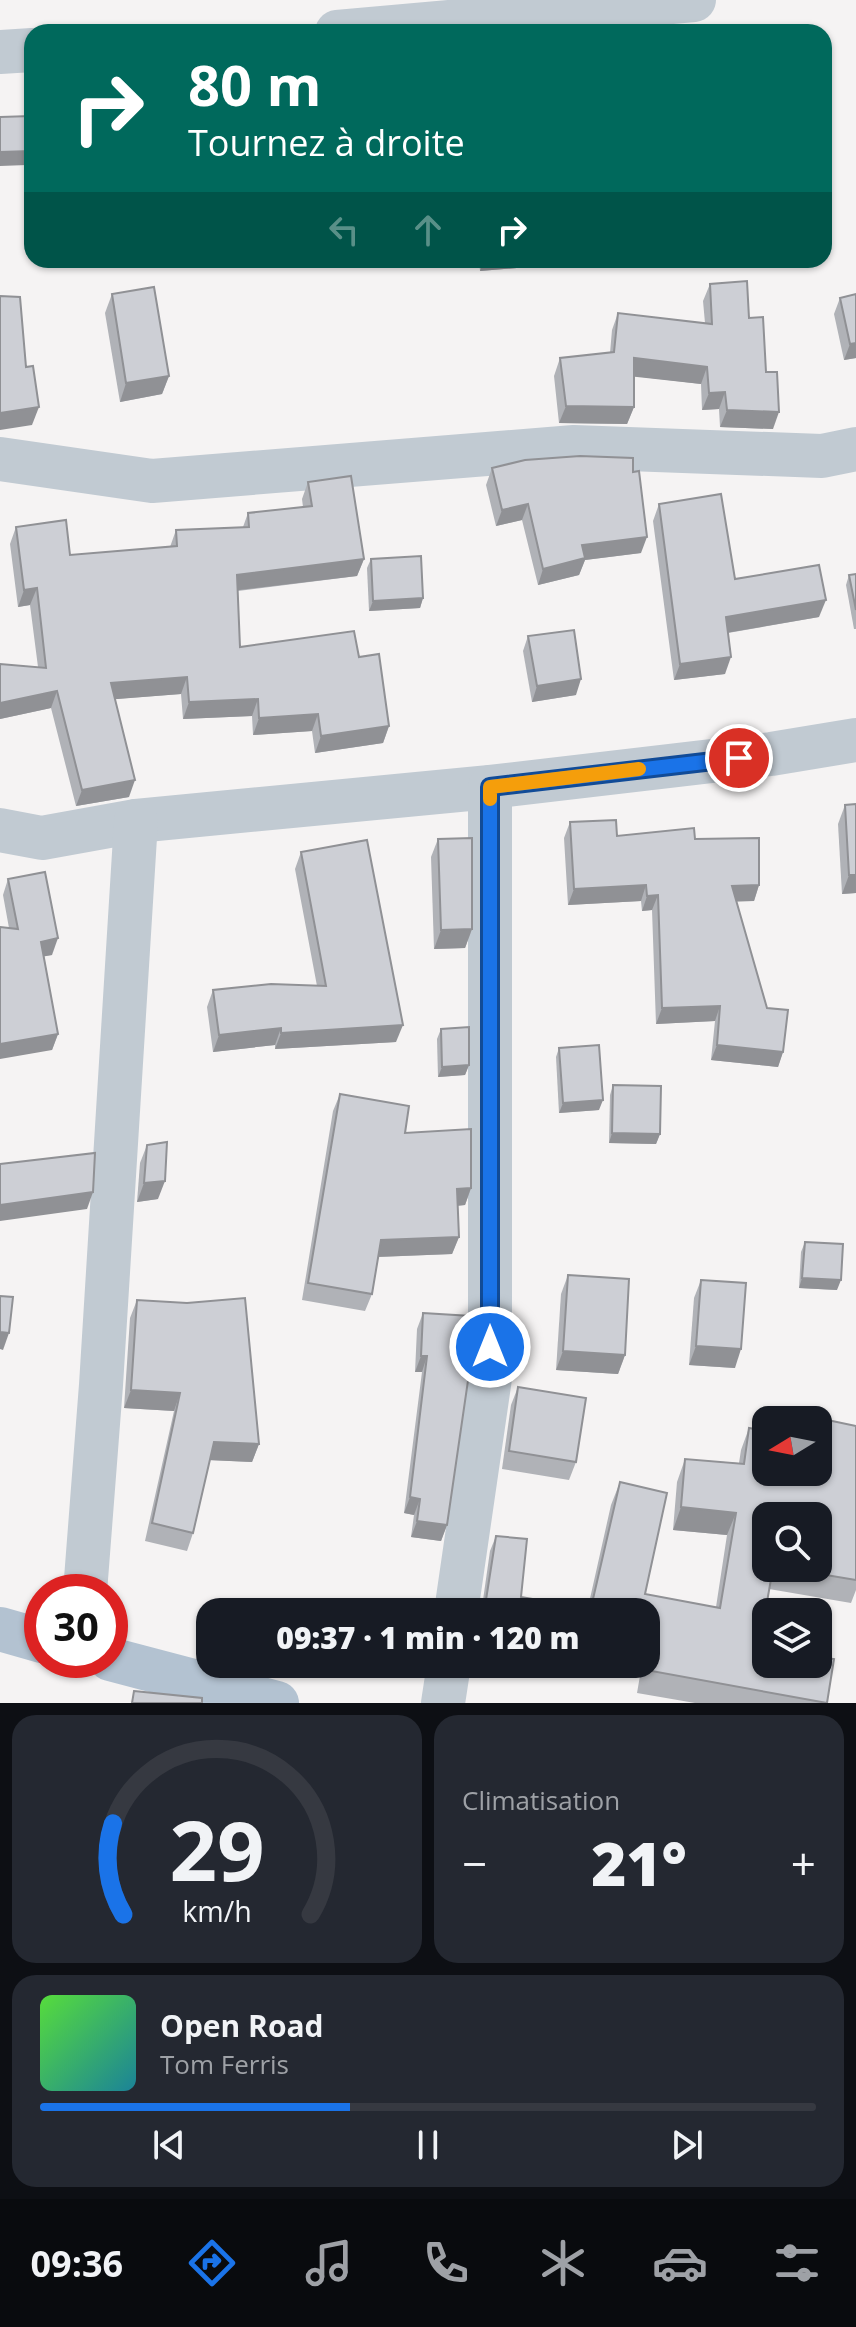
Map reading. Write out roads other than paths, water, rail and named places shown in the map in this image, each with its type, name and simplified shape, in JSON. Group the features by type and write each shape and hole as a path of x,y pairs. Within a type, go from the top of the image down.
{"main road":[{"path":"0,1629 24,1636"},
{"path":"128,1664 277,1703"}],"street":[{"path":"426,24 694,0"},
{"path":"0,52 24,50"},
{"path":"0,459 152,481 574,447 822,456 856,449"},
{"path":"0,830 42,838 136,821 490,787 771,754 856,740"},
{"path":"458,1598 490,1378 490,787"},
{"path":"86,1574 136,821"},
{"path":"443,1703 447,1678"}]}
